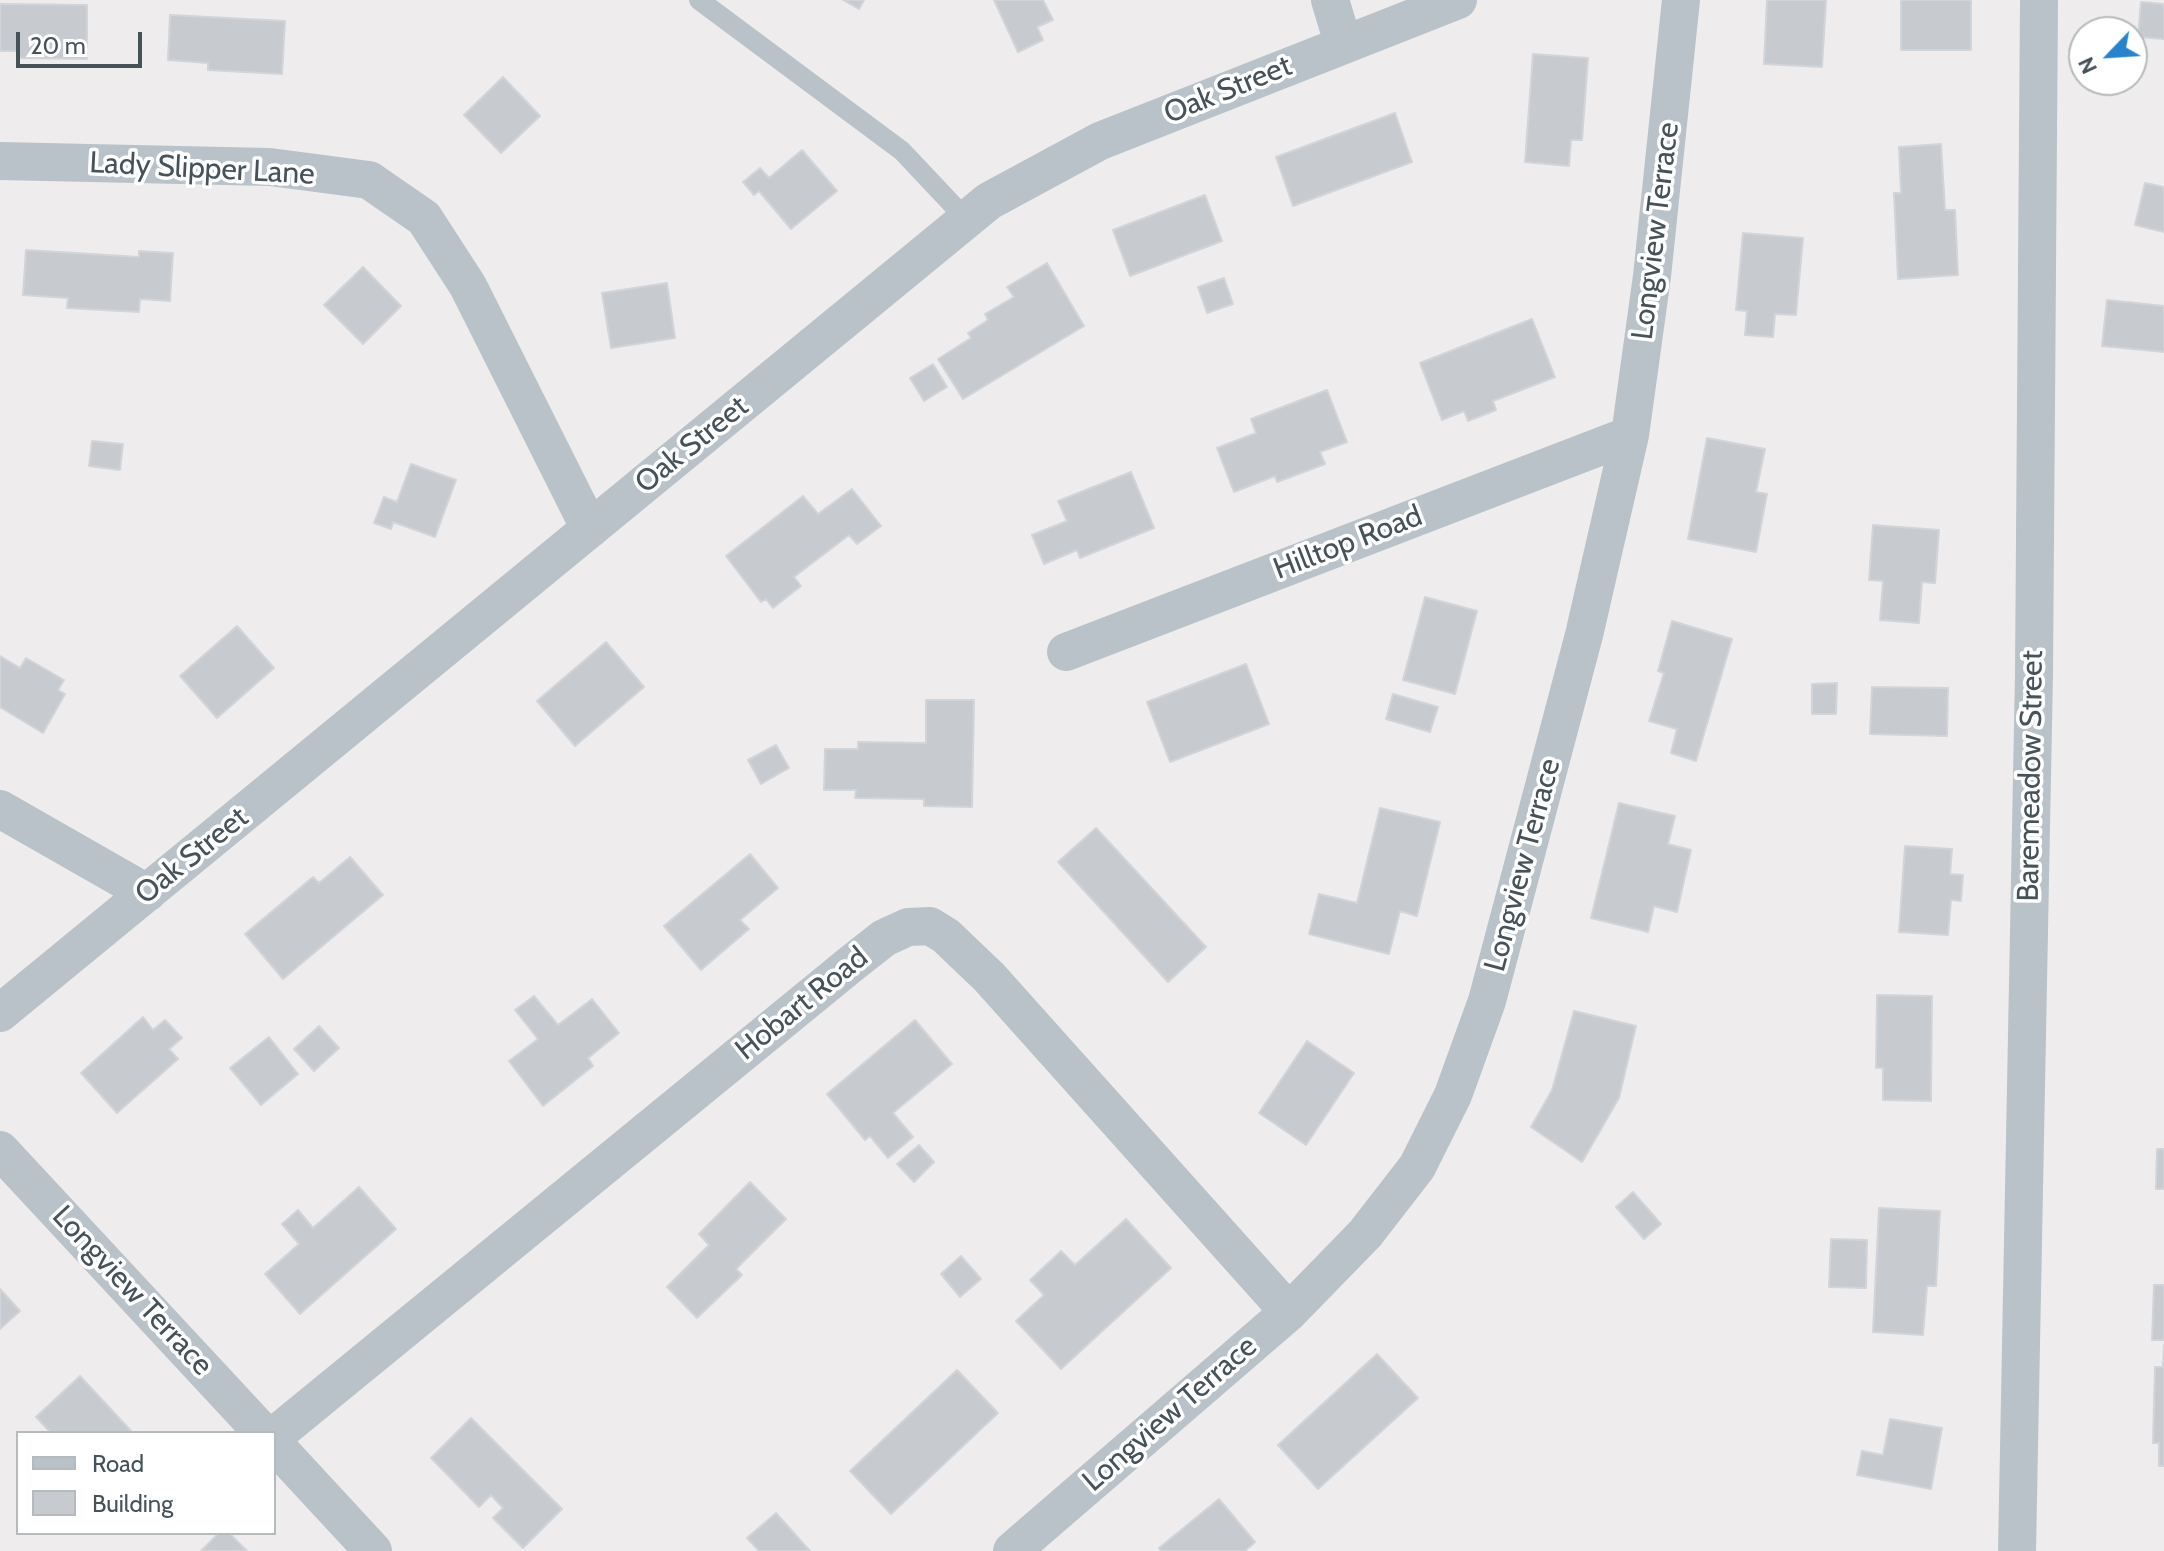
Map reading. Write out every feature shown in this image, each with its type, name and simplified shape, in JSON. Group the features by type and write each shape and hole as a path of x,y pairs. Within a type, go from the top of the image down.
{"street":[{"path":"1330,0 1343,43"},
{"name":"Oak Street","path":"0,1013 989,201 1100,141 1458,0"},
{"name":"Longview Terrace","path":"1012,1551 1289,1312 1365,1234 1417,1167 1453,1095 1487,1001 1584,635 1630,435 1652,276 1681,0"},
{"name":"Baremeadow Street","path":"2017,1551 2034,673 2039,0"},
{"name":"Lady Slipper Lane","path":"0,161 270,167 369,180 424,218 468,286 590,529"},
{"name":"Hilltop Road","path":"1066,652 1630,435"},
{"path":"0,809 147,893"},
{"name":"Hobart Road","path":"276,1434 851,964 884,938 908,927 930,926 946,936 989,977 1289,1312"},
{"name":"Longview Terrace","path":"0,1150 261,1431"},
{"path":"276,1446 373,1551"}],"lane":[{"path":"699,0 902,151 966,219"}],"building":[{"path":"843,0 864,0 859,9"},
{"path":"994,0 1043,0 1053,20 1037,27 1043,40 1018,52"},
{"path":"1767,0 1826,0 1822,67 1764,64"},
{"path":"1901,0 1971,0 1971,50 1901,50"},
{"path":"2141,2 2164,4 2164,39 2148,38 2148,16 2140,16"},
{"path":"0,4 87,5 87,59 18,58 18,51 0,51"},
{"path":"170,15 285,21 282,74 208,70 208,63 168,60"},
{"path":"1533,54 1588,58 1582,140 1571,140 1569,166 1525,162"},
{"path":"503,77 540,116 501,153 464,115"},
{"path":"1395,113 1412,162 1293,206 1276,157"},
{"path":"1941,144 1945,210 1955,210 1958,275 1898,279 1894,193 1901,193 1899,147"},
{"path":"802,150 837,191 791,229 759,191 754,195 743,182 760,168 769,178"},
{"path":"2145,183 2164,187 2164,232 2135,225"},
{"path":"1205,195 1222,241 1130,276 1113,230"},
{"path":"1743,233 1803,238 1796,315 1775,314 1773,337 1745,335 1747,311 1736,310"},
{"path":"26,250 139,257 139,251 173,253 170,301 140,299 139,312 67,308 68,298 23,295"},
{"path":"1047,263 1084,326 963,399 938,359 971,338 968,333 988,320 985,314 1014,297 1007,287"},
{"path":"363,267 401,306 363,344 324,305"},
{"path":"1224,278 1233,304 1207,313 1198,287"},
{"path":"667,283 675,338 611,348 602,293"},
{"path":"2107,300 2164,306 2164,352 2102,346"},
{"path":"1532,319 1555,377 1493,401 1496,410 1468,421 1464,411 1442,420 1420,363"},
{"path":"933,364 947,387 924,401 910,378"},
{"path":"1327,390 1347,442 1320,452 1325,464 1277,482 1275,476 1234,492 1217,448 1256,433 1251,419"},
{"path":"1707,438 1765,449 1756,492 1767,494 1756,552 1688,539"},
{"path":"92,441 123,444 120,470 89,466"},
{"path":"411,464 456,480 435,537 393,522 391,529 374,523 384,497 397,502"},
{"path":"1131,472 1154,528 1080,558 1077,550 1044,564 1032,535 1067,521 1058,501"},
{"path":"852,489 881,526 857,544 849,535 794,577 801,586 773,608 766,599 761,602 726,556 803,496 818,514"},
{"path":"1873,525 1939,530 1935,583 1922,582 1919,623 1880,620 1883,581 1869,580"},
{"path":"1425,597 1477,611 1455,694 1403,680"},
{"path":"1672,621 1732,639 1696,761 1671,753 1677,729 1649,721 1664,673 1658,671"},
{"path":"237,626 274,668 217,718 180,676"},
{"path":"606,642 644,687 575,746 537,701"},
{"path":"0,656 20,668 26,658 64,680 58,690 65,694 43,733 0,707"},
{"path":"1246,664 1269,724 1170,762 1147,702"},
{"path":"1837,683 1836,714 1812,714 1812,684"},
{"path":"1872,687 1948,688 1947,736 1870,734"},
{"path":"1393,694 1438,707 1430,732 1386,719"},
{"path":"926,700 974,700 972,807 924,806 924,799 855,798 856,790 824,790 825,749 858,749 858,742 926,743"},
{"path":"776,745 789,768 761,784 748,760"},
{"path":"1619,803 1675,816 1668,844 1691,850 1677,912 1654,906 1648,932 1591,918"},
{"path":"1380,808 1440,822 1417,916 1400,911 1389,954 1309,934 1319,894 1357,903"},
{"path":"1096,828 1206,947 1168,982 1058,862"},
{"path":"1905,846 1952,849 1950,874 1963,875 1961,901 1951,900 1948,935 1899,932"},
{"path":"750,854 778,888 740,920 749,929 701,970 664,926"},
{"path":"350,857 383,895 283,979 245,934 313,877 319,883"},
{"path":"1877,995 1932,996 1931,1101 1883,1100 1883,1068 1876,1068"},
{"path":"534,996 558,1025 592,999 619,1033 588,1058 593,1066 543,1106 509,1061 538,1039 515,1010"},
{"path":"1574,1011 1636,1026 1619,1098 1582,1162 1531,1127 1552,1090"},
{"path":"143,1017 153,1030 165,1020 182,1038 169,1049 178,1059 117,1113 81,1073"},
{"path":"915,1020 952,1064 893,1113 913,1137 888,1158 870,1136 865,1140 827,1094"},
{"path":"319,1026 339,1048 314,1071 294,1049"},
{"path":"269,1037 298,1074 261,1105 230,1068"},
{"path":"1307,1041 1354,1073 1306,1145 1259,1113"},
{"path":"919,1145 934,1162 914,1182 897,1164"},
{"path":"2157,1149 2164,1149 2164,1189 2156,1189"},
{"path":"750,1182 786,1219 736,1269 742,1275 697,1318 667,1287 709,1245 699,1234"},
{"path":"359,1187 396,1229 300,1314 265,1274 299,1244 282,1224 298,1210 313,1228"},
{"path":"1633,1192 1661,1224 1644,1239 1616,1207"},
{"path":"1879,1208 1940,1211 1936,1286 1927,1286 1923,1335 1873,1332"},
{"path":"1126,1219 1171,1268 1061,1369 1016,1321 1044,1295 1030,1280 1061,1251 1075,1265"},
{"path":"1831,1239 1867,1240 1866,1288 1829,1287"},
{"path":"961,1256 981,1279 960,1297 941,1274"},
{"path":"2154,1285 2164,1285 2164,1340 2152,1340"},
{"path":"0,1289 20,1311 0,1329"},
{"path":"2164,1345 2164,1466 2159,1466 2159,1443 2153,1443 2155,1367 2163,1367"},
{"path":"1377,1354 1418,1398 1318,1489 1278,1445"},
{"path":"957,1370 998,1413 891,1514 850,1471"},
{"path":"80,1376 131,1431 49,1431 36,1417"},
{"path":"471,1418 562,1509 523,1548 493,1518 503,1508 491,1495 479,1507 431,1458"},
{"path":"1890,1419 1942,1428 1931,1489 1857,1475 1862,1451 1883,1455"},
{"path":"1219,1499 1255,1542 1245,1551 1161,1551 1159,1548"},
{"path":"776,1513 810,1551 759,1551 747,1538"},
{"path":"217,1535 231,1535 247,1551 201,1551"}]}
